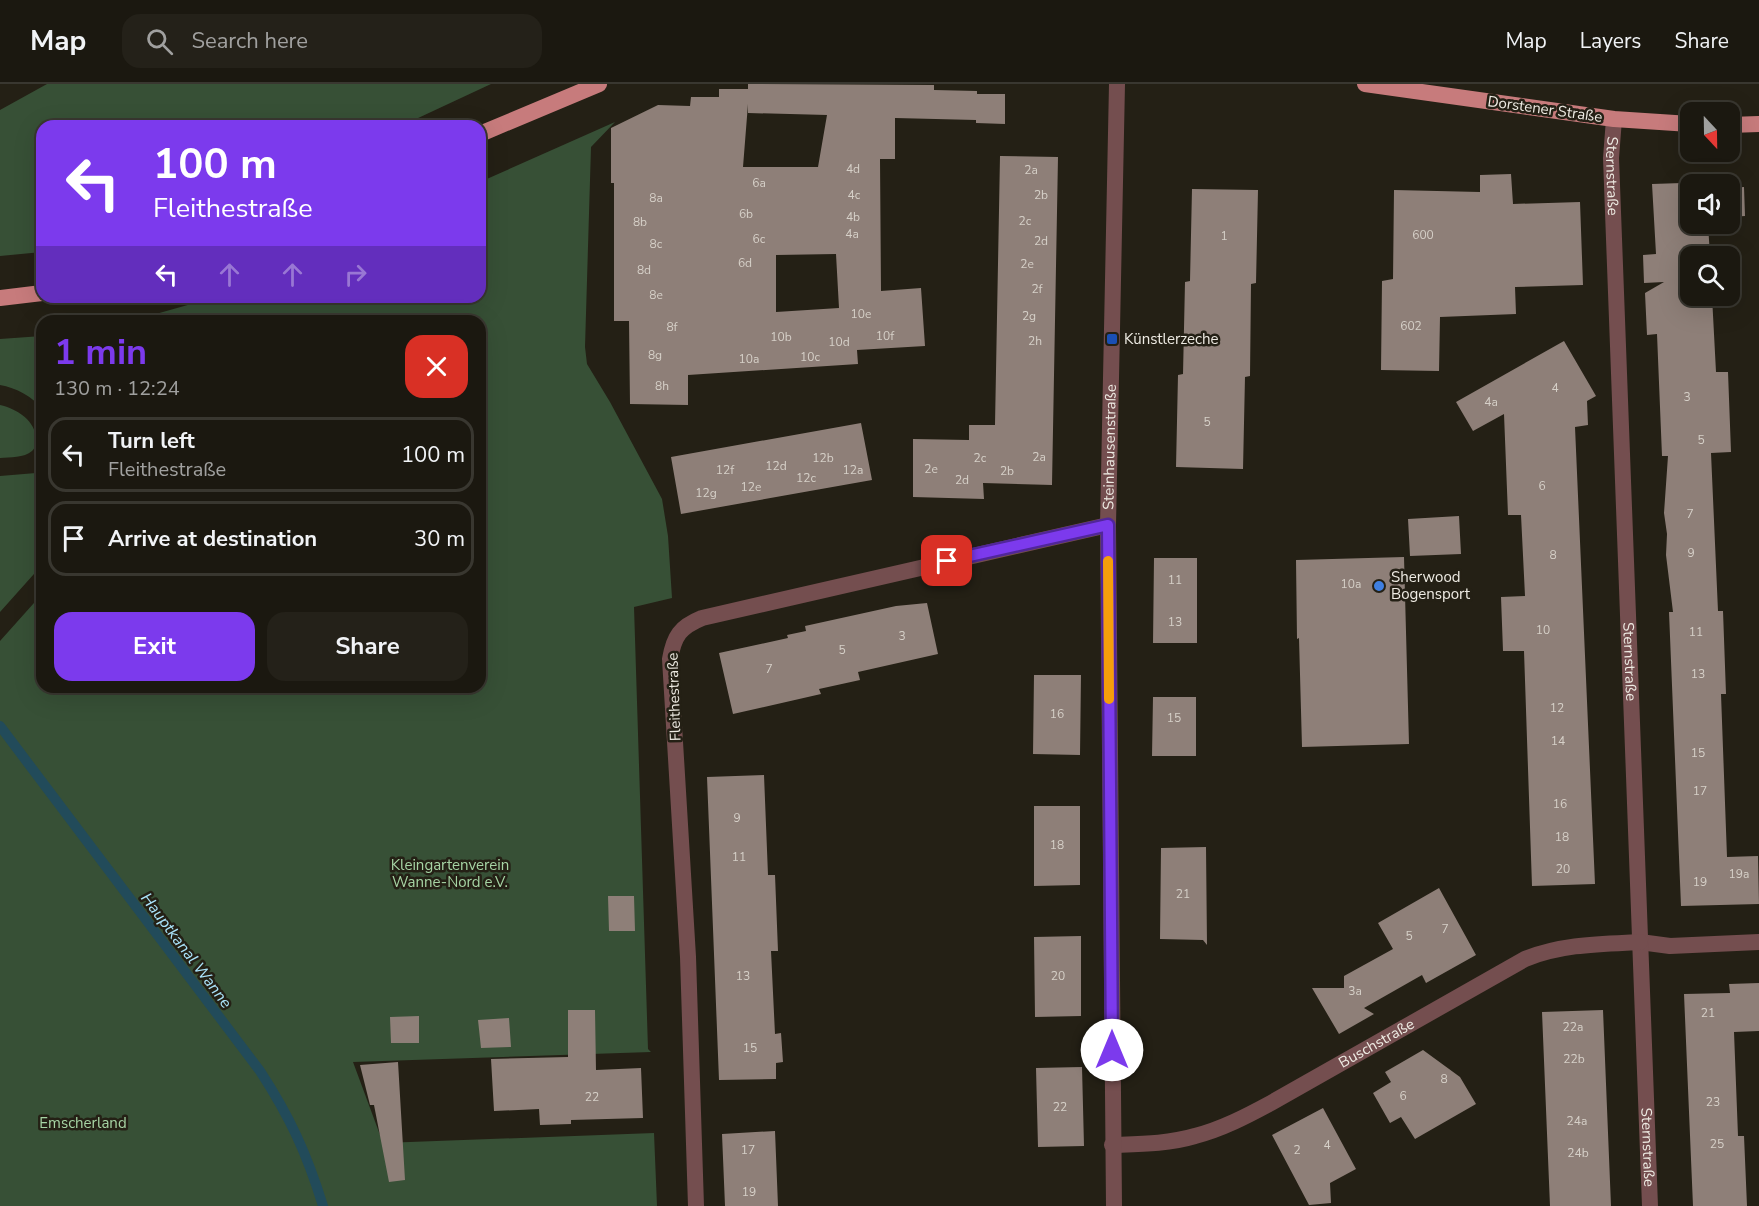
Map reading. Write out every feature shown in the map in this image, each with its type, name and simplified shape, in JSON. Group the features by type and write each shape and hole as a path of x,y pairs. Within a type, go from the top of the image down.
{"main road":[{"path":"486,131 599,84"},
{"name":"Dorstener Straße","path":"1365,84 1614,118 1680,123"},
{"path":"1740,125 1759,124"},
{"path":"0,298 36,294"}],"street":[{"name":"Steinhausenstraße","path":"1114,1206 1108,525 1117,84"},
{"name":"Sternstraße","path":"1614,118 1611,169 1650,1206"},
{"name":"Fleithestraße","path":"696,1206 688,957 670,659 673,644 679,632 688,624 702,618 1108,525"},
{"name":"Buschstraße","path":"1112,1145 1155,1143 1194,1137 1235,1121 1543,951 1640,942 1670,946 1759,942"}],"green space":[{"path":"47,84 491,84 414,120 36,120 36,253 0,256 0,110"},
{"path":"615,122 591,147 585,347 587,364 662,499 668,536 672,598 634,607 648,1049 651,1052 353,1062 383,1143 654,1133 657,1206 0,1206 0,641 36,601 36,693 486,693 486,315 152,315 195,303 486,303 486,179"},
{"path":"36,336 36,403 24,393 0,385 0,339"},
{"path":"0,405 20,413 34,429 36,443 34,449 29,453 17,457 0,458"},
{"path":"36,473 36,572 0,612 0,476"}],"building":[{"path":"748,84 934,85 934,90 1005,94 1005,124 976,123 976,120 895,118 895,159 880,159 881,291 921,288 925,346 857,350 858,364 688,375 688,405 630,404 629,321 614,321 614,183 611,183 611,128 658,105 690,106 691,97 719,97 719,89 748,89","holes":["748,104 748,113 827,115 818,167 743,167","836,254 839,308 776,312 776,255"]},
{"path":"1000,156 1058,157 1052,485 983,483 984,499 913,497 913,439 969,440 969,425 995,425"},
{"path":"1511,174 1513,204 1580,202 1583,285 1515,287 1516,314 1440,317 1439,371 1381,370 1382,281 1393,279 1394,190 1480,192 1480,175"},
{"path":"1680,183 1680,234 1709,234 1709,246 1680,246 1680,306 1713,306 1716,372 1728,372 1731,452 1711,453 1718,611 1723,611 1726,694 1721,694 1727,857 1758,856 1759,904 1681,906 1669,612 1673,612 1666,555 1667,534 1664,513 1668,456 1662,456 1657,334 1647,335 1645,293 1664,282 1644,283 1643,255 1656,254 1652,184"},
{"path":"1740,187 1744,187 1745,216 1740,216"},
{"path":"1192,189 1258,190 1256,283 1251,284 1250,376 1245,377 1243,469 1176,467 1178,375 1183,374 1185,282 1190,281"},
{"path":"1564,341 1596,396 1587,401 1588,425 1575,427 1595,884 1532,886 1524,651 1503,651 1501,597 1525,596 1521,515 1508,515 1504,414 1473,431 1456,402"},
{"path":"861,423 872,480 681,514 671,457"},
{"path":"1459,516 1461,554 1410,556 1408,519"},
{"path":"1404,557 1409,744 1302,747 1296,560"},
{"path":"1154,558 1197,558 1197,643 1153,643"},
{"path":"927,603 938,654 858,672 860,680 819,689 821,694 733,714 719,653 788,638 787,635 806,631 805,626 896,606"},
{"path":"1034,675 1081,675 1080,755 1033,754"},
{"path":"1153,697 1196,697 1196,756 1152,756"},
{"path":"764,775 768,875 775,875 778,951 771,951 775,1034 781,1033 783,1062 776,1063 776,1079 719,1080 707,777"},
{"path":"1034,806 1080,806 1080,885 1034,886"},
{"path":"1206,847 1207,945 1203,940 1160,939 1161,848"},
{"path":"1439,888 1476,955 1426,983 1422,975 1364,1008 1374,1014 1339,1034 1312,988 1344,988 1344,976 1393,949 1378,923"},
{"path":"608,896 634,896 635,931 609,931"},
{"path":"1081,936 1081,1016 1035,1017 1034,937"},
{"path":"1759,983 1759,1031 1734,1032 1738,1136 1744,1136 1747,1206 1693,1206 1684,994 1730,993 1729,984"},
{"path":"568,1010 595,1010 596,1070 641,1068 643,1118 571,1120 571,1124 540,1125 539,1109 494,1111 491,1059 568,1057"},
{"path":"1603,1010 1611,1206 1550,1206 1542,1012"},
{"path":"419,1016 419,1043 391,1043 390,1017"},
{"path":"509,1018 511,1047 481,1048 478,1020"},
{"path":"1423,1050 1460,1077 1476,1104 1415,1139 1401,1117 1390,1123 1373,1093 1391,1082 1385,1072"},
{"path":"398,1062 405,1180 389,1182 374,1105 370,1105 360,1065"},
{"path":"1082,1067 1084,1146 1038,1147 1036,1068"},
{"path":"1323,1108 1356,1169 1330,1183 1331,1203 1309,1205 1272,1135"},
{"path":"775,1131 778,1206 725,1206 722,1134"}],"waterway":[{"name":"Hauptkanal Wanne","path":"0,726 260,1071 297,1136 323,1206"}],"slow traffic":[{"path":"1108,561 1109,699"}],"place":[{"name":"Künstlerzeche","path":"1112,339"},
{"name":"Sherwood Bogensport","path":"1379,586"}],"route":[{"path":"947,561 1108,525 1112,1050"}],"park label":[{"name":"Kleingartenverein Wanne-Nord e.V.","path":"450,874"},
{"name":"Emscherland","path":"83,1123"}]}
